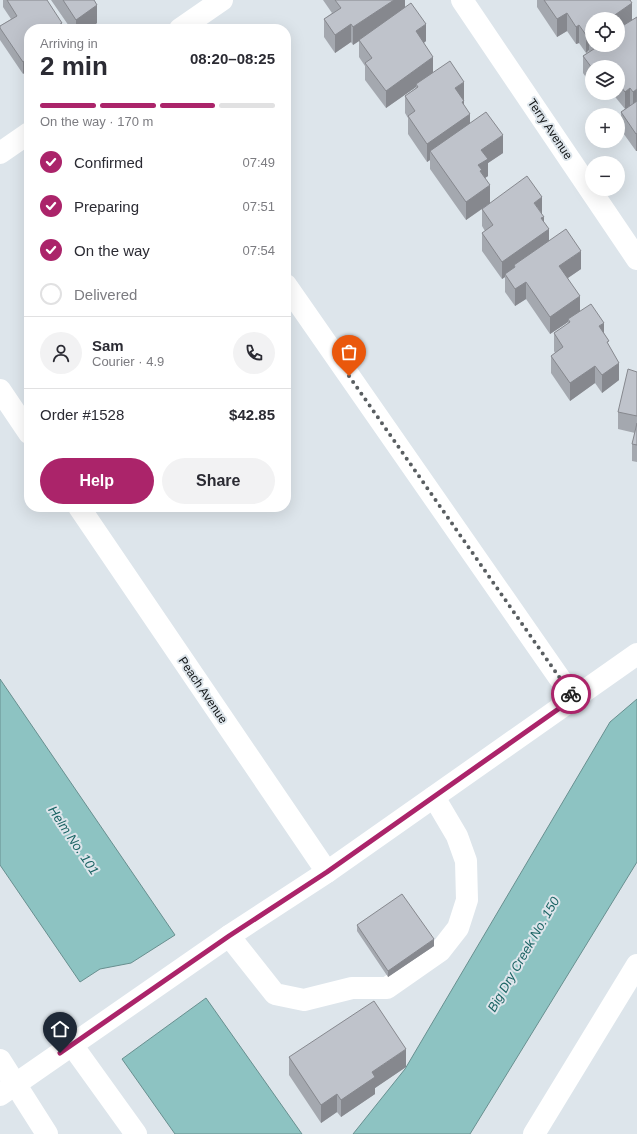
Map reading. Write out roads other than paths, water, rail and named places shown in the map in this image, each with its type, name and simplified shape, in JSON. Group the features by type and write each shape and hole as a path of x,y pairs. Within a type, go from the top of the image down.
{"street":[{"path":"187,24 222,0"},
{"name":"Terry Avenue","path":"462,0 637,259"},
{"path":"0,153 24,136"},
{"path":"291,292 574,698"},
{"path":"0,390 24,426"},
{"name":"Peach Avenue","path":"83,512 327,872"},
{"path":"8,1090 229,936 327,872 434,798 637,654"},
{"path":"229,936 275,994 304,1000 352,988 387,988 440,951 458,928 467,900 466,861 457,836 434,798"},
{"path":"534,1134 637,965"},
{"path":"72,1045 136,1134"},
{"path":"0,1060 8,1090 47,1134"}],"water":[{"name":"Helm No. 101","path":"0,679 175,935 131,963 100,969 80,982 0,865"},
{"name":"Big Dry Creek No. 150","path":"637,699 637,862 470,1134 353,1134 405,1069 610,722"},
{"path":"206,998 302,1134 175,1134 122,1059"}]}
